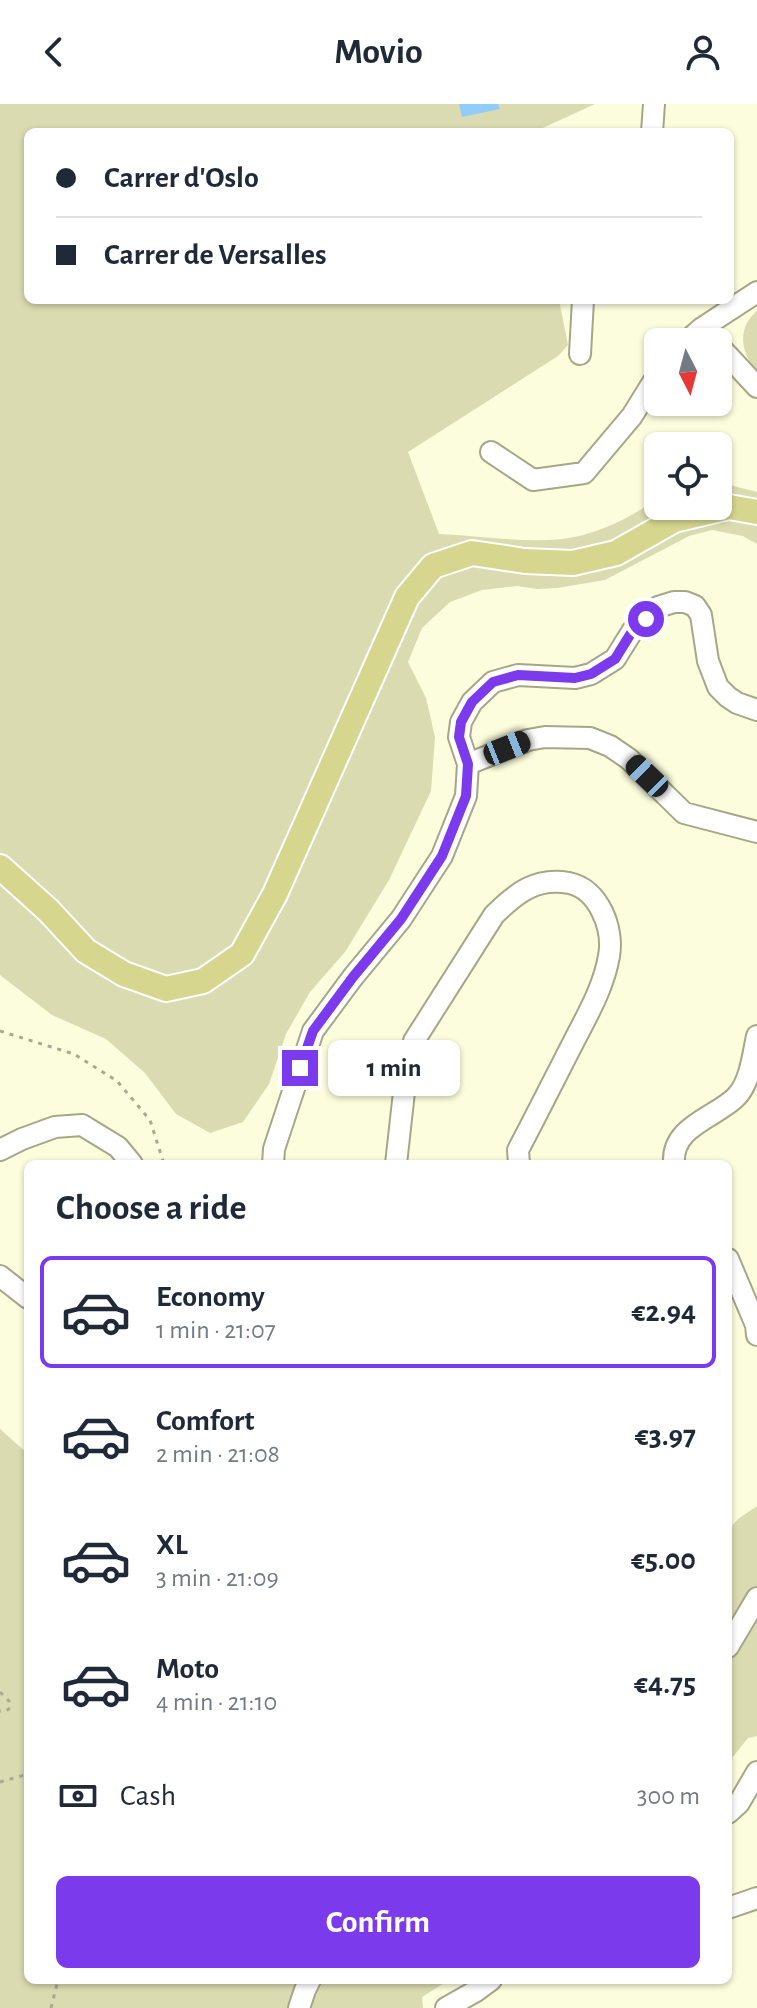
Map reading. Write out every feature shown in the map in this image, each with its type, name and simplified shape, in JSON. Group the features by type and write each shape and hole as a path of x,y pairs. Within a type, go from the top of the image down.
{"main road":[{"path":"0,867 48,910 86,951 124,974 166,989 203,981 242,954 275,894 407,597 433,566 472,553 525,561 573,563 616,553 674,520 729,507 757,512"}],"street":[{"path":"652,128 654,104"},
{"path":"722,328 757,292"},
{"path":"580,354 583,304"},
{"path":"732,360 757,387"},
{"path":"491,452 533,480 584,473 632,416 644,397"},
{"path":"273,1160 274,1149 313,1031 401,919 442,856 466,796 468,764 459,737 461,722 472,702 493,682 518,675 575,678 591,674 615,659 633,630 658,607 685,602 695,606 701,615 708,661 718,687 737,703 757,710"},
{"path":"468,764 528,740 545,737 590,738 610,746 629,759 684,813 757,832"},
{"path":"396,1160 406,1074 414,1041 494,915 533,884 566,882 584,887 596,900 609,936 610,953 604,978 589,1011 518,1150 519,1160"},
{"path":"673,1160 679,1140 695,1124 738,1096 748,1075 757,1036"},
{"path":"0,1150 55,1127 82,1125 118,1147 129,1160"},
{"path":"732,1268 756,1325 757,1335"},
{"path":"0,1276 24,1295"},
{"path":"732,1640 757,1598"},
{"path":"732,1809 757,1772"},
{"path":"732,1907 757,1898"},
{"path":"299,2008 308,1984"},
{"path":"446,2008 486,1984"}],"path":[{"path":"0,1031 74,1054 117,1081 150,1120 163,1160"},
{"path":"0,1692 9,1701 10,1708 0,1711"},
{"path":"0,1782 24,1775"},
{"path":"51,2008 57,1984"}],"green space":[{"path":"0,104 595,104 543,128 24,128 24,304 560,304 568,345 558,356 408,452 439,534 516,540 562,539 588,534 644,507 644,520 732,520 732,486 757,492 757,544 743,536 712,530 689,536 605,580 557,588 517,586 482,590 450,602 422,628 408,662 426,698 435,737 431,791 389,880 345,952 310,992 286,1034 269,1084 243,1122 210,1133 176,1114 145,1073 106,1039 52,1015 0,975"},
{"path":"757,311 757,371 747,356 743,340 746,325"},
{"path":"0,1429 24,1450 24,1984 443,1984 422,1997 423,2008 0,2008"},
{"path":"757,1506 757,1736 748,1738 732,1758 732,1526"}],"water":[{"path":"459,104 498,104 500,109 462,117"}],"route":[{"path":"300,1068 313,1031 401,919 442,856 466,796 468,764 459,737 461,722 472,702 493,682 518,675 575,678 591,674 615,659 633,630 646,619"}]}
